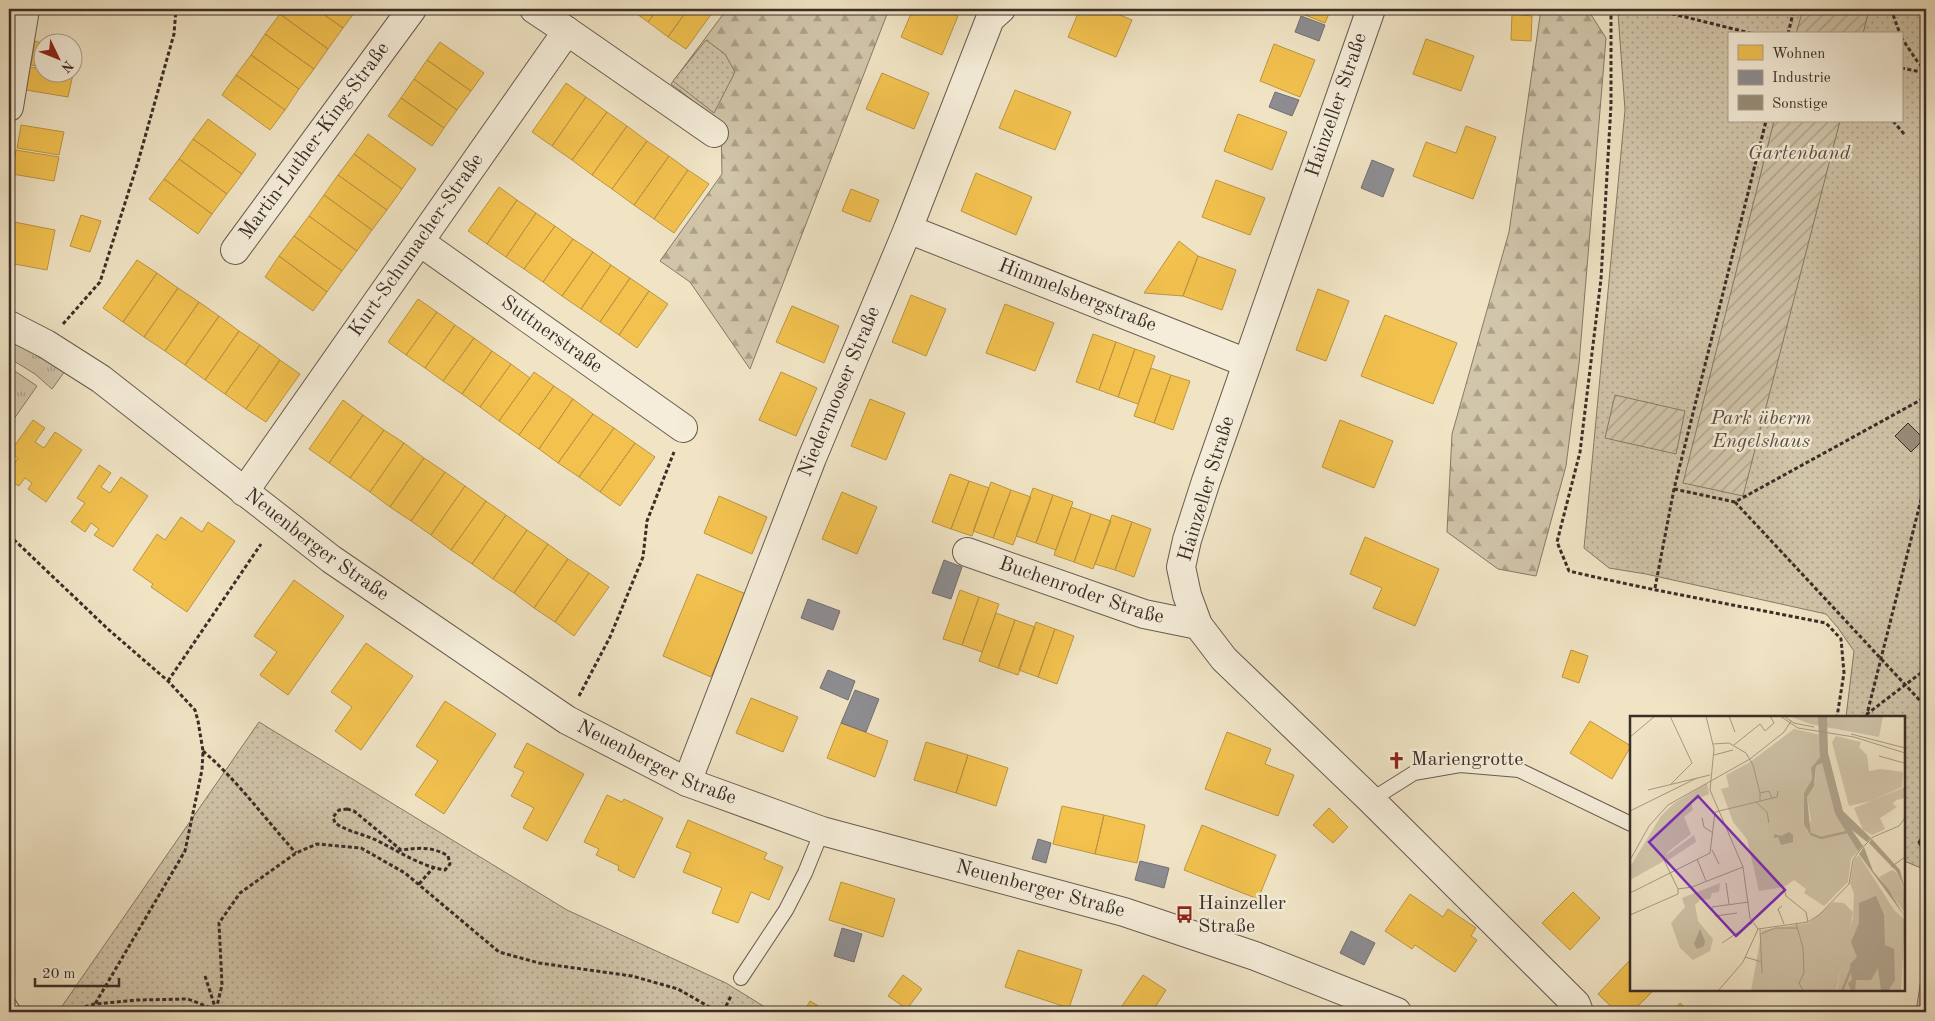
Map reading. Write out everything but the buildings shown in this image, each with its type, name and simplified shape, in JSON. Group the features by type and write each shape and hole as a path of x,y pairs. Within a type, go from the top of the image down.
{"street":[{"path":"9,107 25,9"},
{"name":"Martin-Luther-King-Straße","path":"235,250 412,9"},
{"path":"534,9 714,133"},
{"name":"Niedermooser Straße","path":"688,782 812,458 908,230 990,19 1001,9"},
{"name":"Hainzeller Straße","path":"1371,9 1247,363 1187,540 1181,567 1198,625 1224,659 1371,800 1576,1004 1580,1012"},
{"name":"Kurt-Schumacher-Straße","path":"244,492 567,31"},
{"name":"Himmelsbergstraße","path":"908,230 1247,363"},
{"name":"Suttnerstraße","path":"420,242 684,428"},
{"name":"Neuenberger Straße","path":"9,326 46,344 101,379 332,559 567,720 688,782 822,831 1124,912 1255,956 1397,1012"},
{"name":"Buchenroder Straße","path":"967,552 1144,614 1198,625"}],"lane":[{"path":"1371,800 1414,773 1460,765 1519,770 1630,824"},
{"path":"741,978 786,910 805,873 822,831"},
{"path":"9,1004 14,1012"}],"path":[{"path":"46,344 100,282 138,162 174,34 176,9"},
{"path":"1611,9 1611,105 1601,279 1580,452 1558,542 1569,571 1826,623 1841,639 1844,673 1837,716"},
{"path":"1653,9 1746,32"},
{"path":"1788,32 1794,9"},
{"path":"1891,9 1899,32"},
{"path":"1902,38 1926,72"},
{"path":"1902,68 1926,72"},
{"path":"1655,588 1674,489 1766,122"},
{"path":"1894,122 1905,135"},
{"path":"1735,502 1926,397"},
{"path":"567,720 610,637 644,557 647,521 684,428"},
{"path":"1926,480 1867,714 1926,670"},
{"path":"1674,489 1735,502 1926,707"},
{"path":"9,535 110,630 168,681 195,710 203,751 202,770 185,851 95,1004"},
{"path":"168,681 261,544"},
{"path":"203,751 243,790 266,821 296,853"},
{"path":"347,809 354,811 400,850 425,848 439,850 448,856 450,864 445,870 433,868 403,855 377,840 344,829 335,823 333,817 339,810 347,809"},
{"path":"1926,828 1918,845 1926,841"},
{"path":"218,1011 222,985 219,923 240,893 296,853 317,844 361,848 405,873 500,952 539,963 632,976 678,989 718,1012"},
{"path":"419,884 433,868"},
{"path":"205,976 218,1011"},
{"path":"66,1012 95,1004 137,1000 188,999 218,1011"}],"green space":[{"path":"727,9 889,9 750,369 690,282 660,261 722,174 721,122 671,84"},
{"path":"1541,9 1588,10 1606,38 1579,364 1566,466 1536,576 1498,569 1447,532 1452,434 1509,232"},
{"name":"Park überm Engelshaus","path":"1616,9 1926,9 1926,870 1905,861 1905,716 1846,716 1854,651 1826,614 1646,574 1609,568 1584,548 1625,110 1618,13"},
{"path":"1803,9 1869,9 1863,32 1797,32"},
{"path":"706,40 725,54 735,72 714,113 673,81"},
{"name":"Gartenband","path":"1774,122 1840,122 1743,496 1683,483"},
{"path":"9,339 65,371 52,389 35,374 9,358"},
{"path":"9,367 37,386 9,426"},
{"path":"1615,395 1685,411 1676,454 1605,438"},
{"path":"259,722 567,910 726,983 773,1012 58,1012"},
{"path":"1926,946 1926,1012 1916,1012"}],"place":[{"name":"Mariengrotte","path":"1397,760"},
{"name":"Hainzeller Straße","path":"1184,915"}]}
